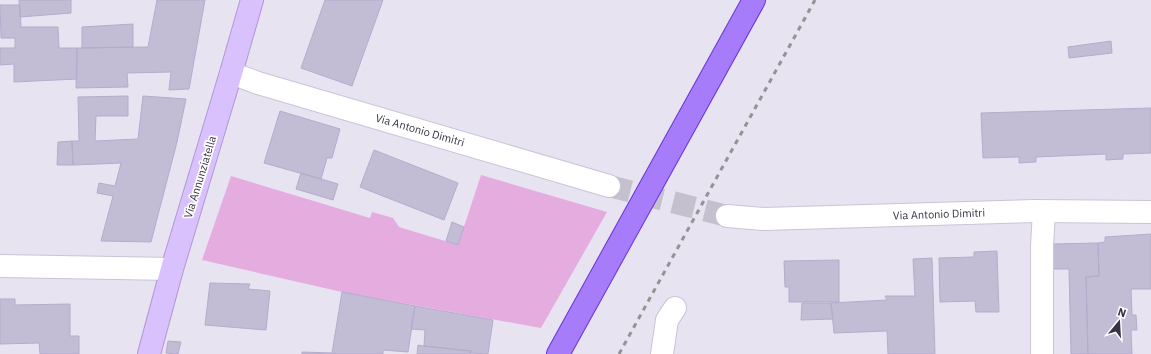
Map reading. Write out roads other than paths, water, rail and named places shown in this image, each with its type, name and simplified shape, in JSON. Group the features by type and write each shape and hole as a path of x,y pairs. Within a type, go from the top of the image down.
{"highway":[{"path":"558,354 754,0"}],"main road":[{"name":"Via Annunziatella","path":"149,354 172,269 252,0"}],"street":[{"name":"Via Antonio Dimitri","path":"231,74 609,186"},
{"name":"Via Antonio Dimitri","path":"726,216 764,219 1044,212 1151,212"},
{"path":"1042,354 1042,246 1044,212"},
{"path":"0,266 172,269"},
{"path":"662,354 667,320 675,308"}],"tunnel":[{"path":"609,186 727,216"}],"railway":[{"path":"619,354 815,0"}]}
